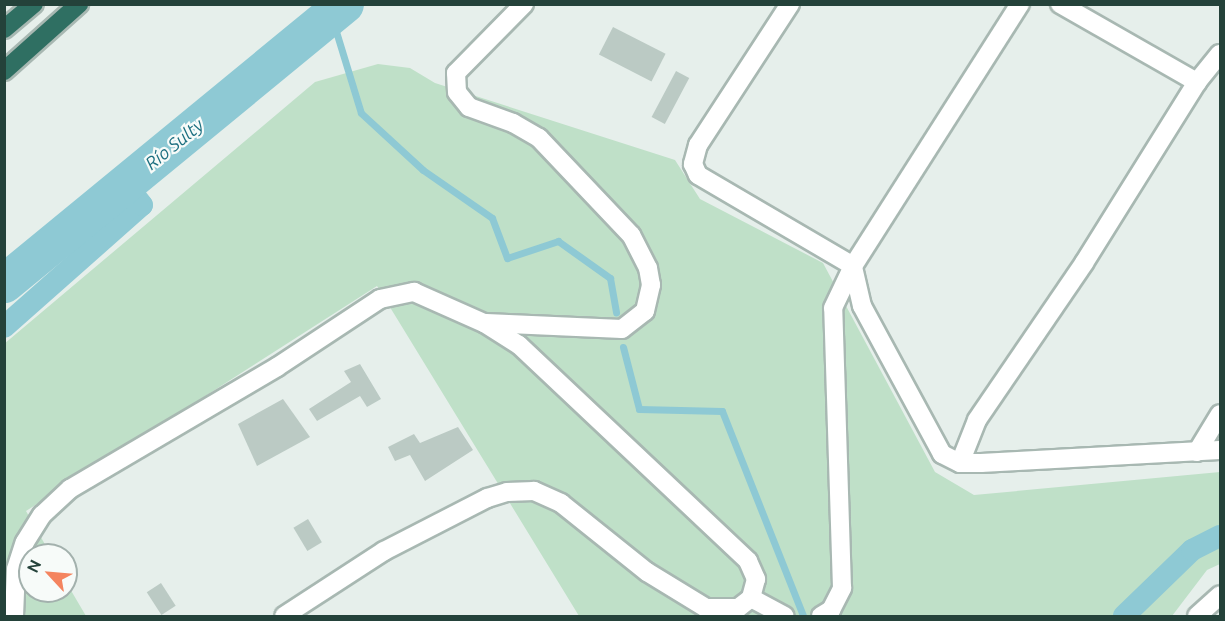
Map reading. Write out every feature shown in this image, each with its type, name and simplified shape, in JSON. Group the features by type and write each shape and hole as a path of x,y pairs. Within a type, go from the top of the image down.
{"highway":[{"path":"4,29 34,4"},
{"path":"4,71 79,4"}],"street":[{"path":"484,323 622,329 645,311 651,285 648,268 631,235 539,138 469,107 457,92 456,73 524,4"},
{"path":"790,4 698,146 693,164 698,175 853,266"},
{"path":"821,616 831,610 842,588 833,308 853,266 1020,4"},
{"path":"1060,4 1197,82"},
{"path":"960,463 977,420 1084,263 1197,82 1221,54"},
{"path":"853,266 853,283 862,306 930,439 942,454 960,463 1221,450"},
{"path":"14,616 16,569 25,542 42,515 70,489 277,367 380,298 414,292 484,323 519,345 579,398 748,561 756,579 751,598 738,608 706,608 646,572 561,503 534,491 507,492 487,498 384,551 284,616"},
{"path":"1197,452 1221,414"},
{"path":"1197,616 1221,595"},
{"path":"751,598 785,616"}],"green space":[{"path":"378,64 410,68 435,83 675,160 700,199 823,263 935,472 974,495 1220,472 1220,564 1207,570 1172,616 579,616 377,286 26,511 44,543 18,543 18,603 78,602 86,616 5,616 4,344 315,82"}],"building":[{"path":"613,27 666,54 651,81 599,55"},
{"path":"676,71 689,78 665,124 652,117"},
{"path":"360,364 381,399 367,407 360,396 317,421 309,409 351,382 344,371"},
{"path":"283,399 310,437 257,466 238,424"},
{"path":"458,427 473,450 425,481 410,455 395,461 388,447 414,434 420,443"},
{"path":"308,519 322,542 307,551 293,528"},
{"path":"161,583 176,606 161,615 147,592"}],"waterway":[{"name":"Río Sulty","path":"4,283 344,4"},
{"path":"331,15 361,113 423,170 492,218 507,258 558,241 610,278 616,312"},
{"path":"4,327 142,205 124,182"},
{"path":"623,347 639,409 722,411 803,616"},
{"path":"1124,616 1192,550 1220,536"}]}
